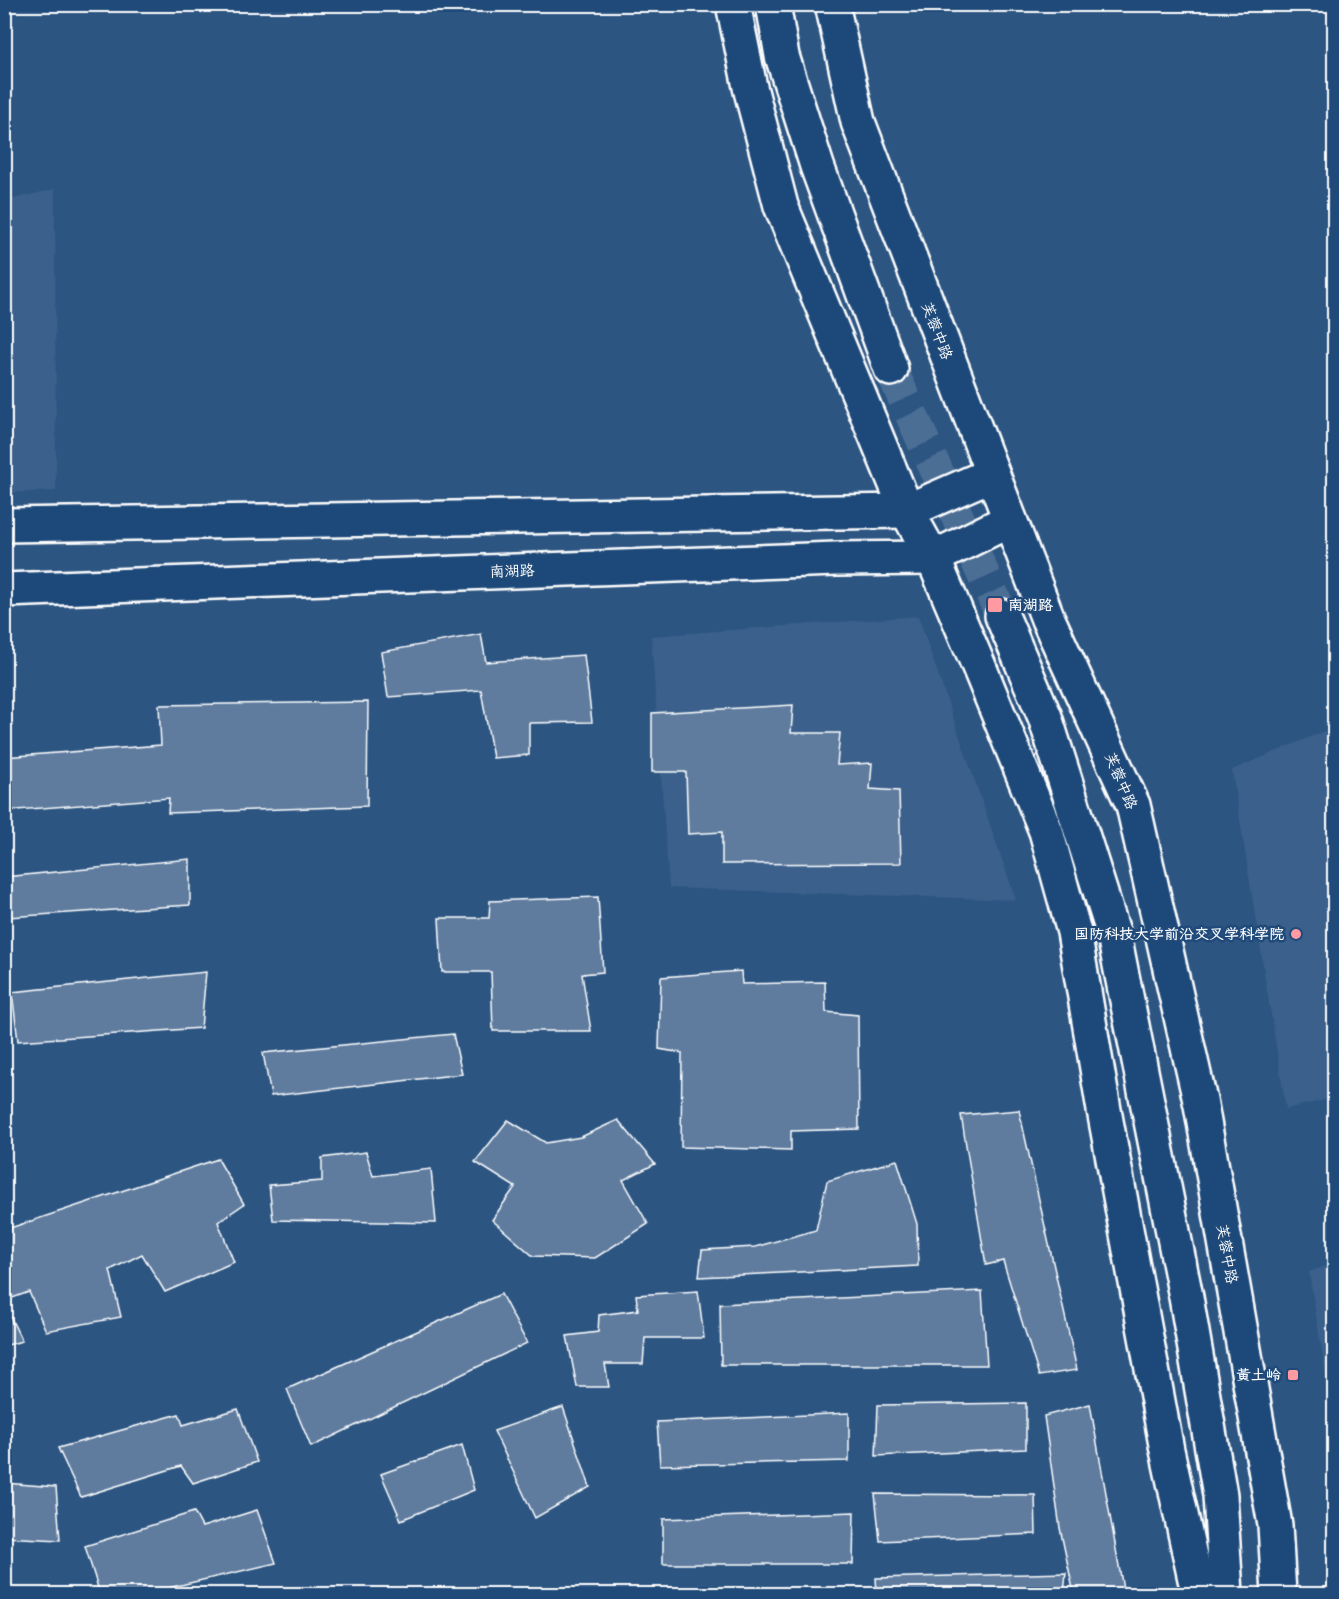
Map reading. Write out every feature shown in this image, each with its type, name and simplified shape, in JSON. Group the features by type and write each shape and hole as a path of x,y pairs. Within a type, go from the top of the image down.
{"main road":[{"path":"733,4 750,87 781,206 907,511 933,558 1046,831 1074,932 1106,1122 1167,1450 1195,1579 1202,1594"},
{"path":"773,4 782,56 813,155 891,369"},
{"name":"芙蓉中路","path":"832,4 858,122 1048,619 1133,806 1201,1106 1275,1525 1279,1594"},
{"path":"4,525 907,511 992,474"},
{"name":"南湖路","path":"4,590 836,559 933,558 1010,520"},
{"path":"1002,616 1045,717 1114,935 1186,1296 1220,1495 1226,1594"}],"shaded area":[{"path":"55,189 56,491 5,493 5,201"},
{"path":"918,616 1016,900 669,888 651,636"},
{"name":"国防科技大学前沿交叉学科学院","path":"1334,727 1334,1098 1286,1109 1232,770"},
{"path":"1334,1263 1334,1426 1309,1272"}],"building":[{"path":"481,634 486,662 584,655 592,722 529,723 529,755 493,758 481,690 388,697 381,652"},
{"path":"368,702 367,806 168,813 169,798 4,811 4,757 161,745 159,705"},
{"path":"793,705 791,733 840,733 837,765 872,763 870,789 899,791 901,863 722,864 722,832 688,834 686,772 652,772 652,713"},
{"path":"190,859 190,905 8,917 4,877"},
{"path":"598,897 603,972 582,974 591,1031 493,1031 491,972 442,972 439,918 489,918 490,901"},
{"path":"741,971 742,984 825,982 826,1012 858,1015 859,1129 791,1131 791,1150 681,1147 682,1053 659,1049 661,977"},
{"path":"206,972 201,1028 18,1041 12,992"},
{"path":"453,1034 462,1074 271,1096 263,1053"},
{"path":"1019,1110 1077,1370 1039,1376 1003,1261 986,1265 961,1115"},
{"path":"508,1120 546,1143 581,1137 618,1120 655,1164 623,1180 648,1224 595,1258 533,1256 492,1220 515,1187 475,1162"},
{"path":"366,1152 373,1176 431,1169 436,1223 273,1220 269,1185 322,1181 322,1158"},
{"path":"218,1159 244,1204 218,1222 234,1262 165,1292 142,1254 110,1270 121,1317 46,1331 29,1292 4,1301 4,1230"},
{"path":"897,1160 917,1224 918,1266 699,1277 702,1250 755,1247 816,1230 827,1181"},
{"path":"698,1291 704,1338 645,1338 643,1364 605,1364 609,1387 577,1387 567,1336 598,1332 599,1315 638,1310 636,1295"},
{"path":"982,1291 987,1365 721,1365 720,1304"},
{"path":"501,1294 527,1343 311,1447 287,1389"},
{"path":"4,1304 22,1341 4,1346"},
{"path":"1026,1403 1026,1449 876,1456 878,1405"},
{"path":"1090,1404 1124,1594 1074,1594 1060,1528 1044,1416"},
{"path":"563,1407 590,1487 535,1518 494,1431"},
{"path":"238,1409 257,1462 193,1483 181,1466 81,1497 58,1448 179,1414 183,1425"},
{"path":"849,1413 849,1461 660,1465 657,1422"},
{"path":"462,1445 474,1490 401,1520 381,1474"},
{"path":"4,1483 56,1487 60,1540 4,1537"},
{"path":"875,1494 1035,1495 1036,1534 880,1541"},
{"path":"257,1510 276,1563 142,1594 100,1594 85,1546 194,1512 202,1527"},
{"path":"854,1512 853,1564 663,1564 663,1519"},
{"path":"1066,1573 1064,1594 877,1594 876,1578"}],"tunnel":[{"path":"891,369 1002,616"}],"place":[{"name":"南湖路","path":"995,605"},
{"name":"国防科技大学前沿交叉学科学院","path":"1296,934"},
{"name":"黄土岭","path":"1293,1375"}]}
